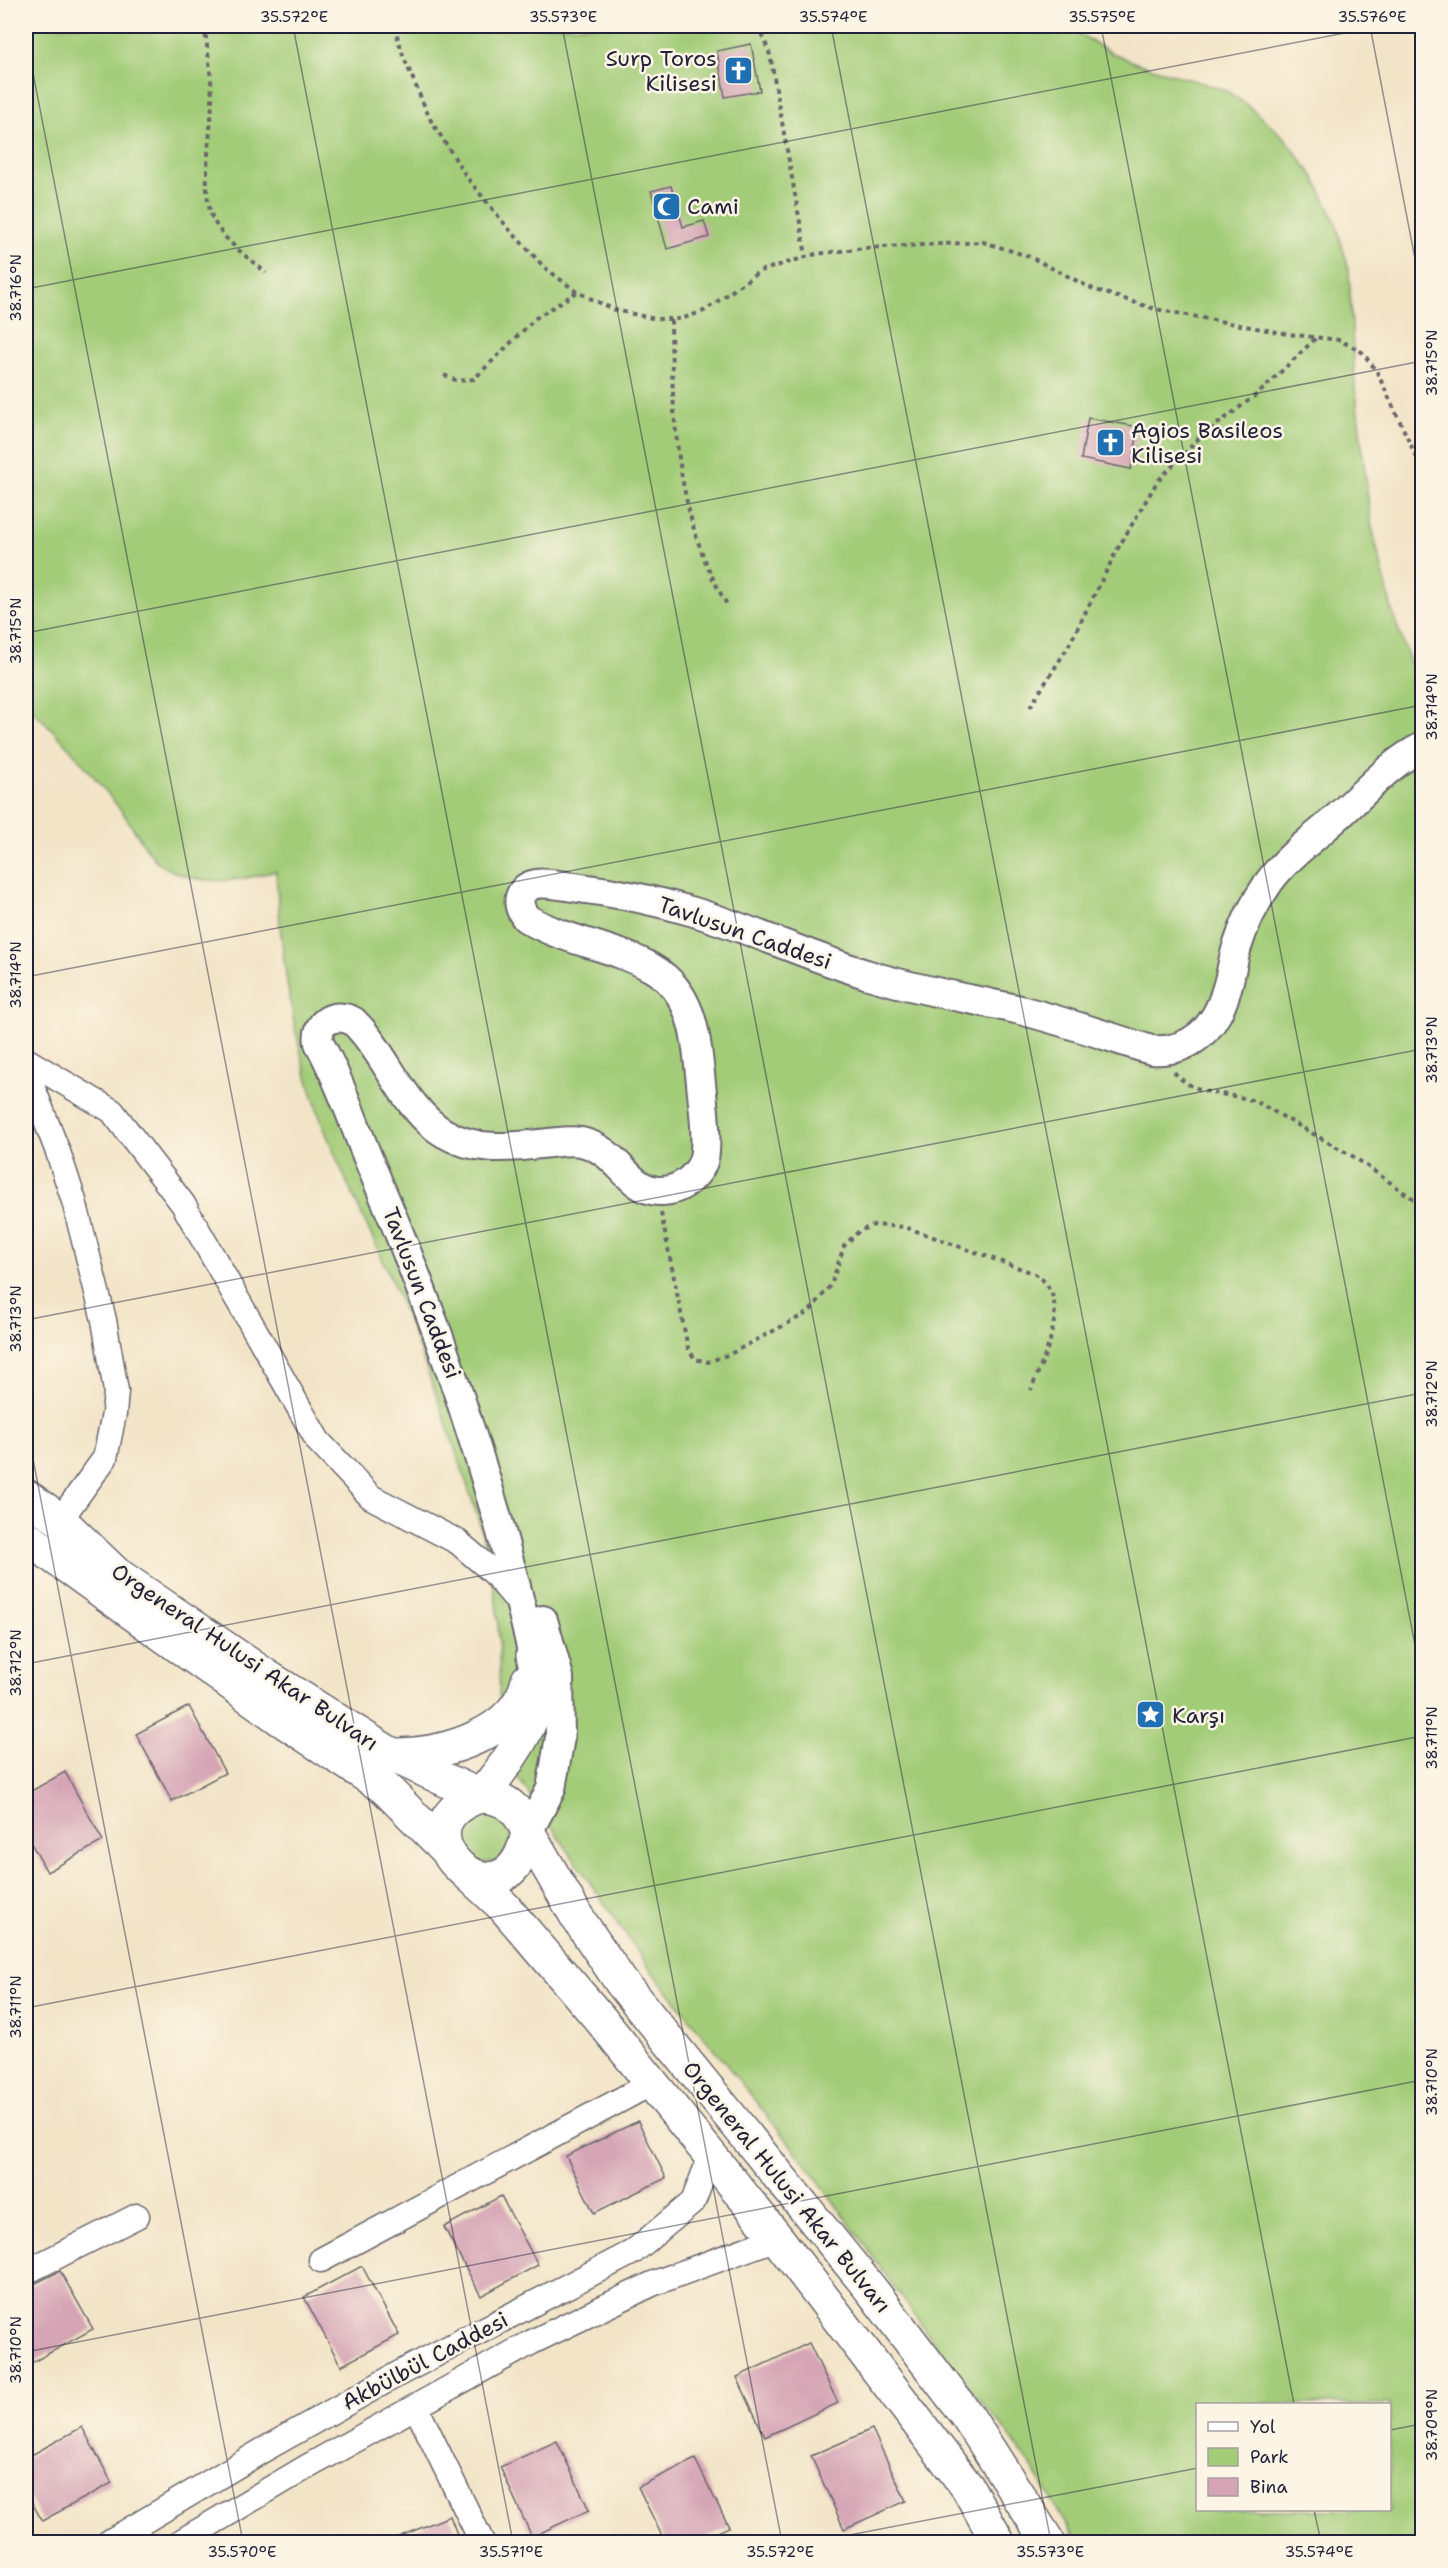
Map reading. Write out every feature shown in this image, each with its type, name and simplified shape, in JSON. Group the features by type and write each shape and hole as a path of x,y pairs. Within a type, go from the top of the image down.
{"main road":[{"name":"Orgeneral Hulusi Akar Bulvarı","path":"26,1496 60,1520 115,1573 266,1676 392,1755 480,1796"},
{"name":"Orgeneral Hulusi Akar Bulvarı","path":"26,1537 282,1720 385,1788 446,1849"},
{"path":"392,1755 440,1751 486,1733 520,1702 527,1688 533,1655"},
{"path":"480,1796 500,1773 529,1722 539,1683 533,1655"},
{"path":"480,1796 494,1796 507,1802 517,1810 528,1832 521,1857 503,1874 492,1877 479,1877 467,1873 453,1862 446,1849 444,1835 447,1821 455,1809 466,1800 480,1796"},
{"name":"Orgeneral Hulusi Akar Bulvarı","path":"528,1832 577,1917 621,1982 880,2301 968,2417 1048,2542"},
{"name":"Orgeneral Hulusi Akar Bulvarı","path":"467,1873 504,1907 652,2083 777,2238 968,2488 998,2542"}],"street":[{"name":"Tavlusun Caddesi","path":"533,1655 485,1471 441,1338 397,1225 319,1043 319,1030 326,1020 340,1017 353,1021 429,1122 457,1139 490,1148 579,1142 606,1153 617,1161 632,1180 648,1189 674,1190 698,1171 705,1160 706,1133 694,1028 690,1015 679,993 652,968 526,918 521,912 520,899 522,893 531,886 545,883 663,904 724,922 794,950 879,978 936,993 1016,1009 1151,1050 1163,1051 1184,1047 1192,1042 1200,1036 1215,1016 1226,991 1246,923 1282,864 1368,790 1390,768 1422,747"},
{"path":"26,1060 112,1111 183,1204 318,1441 371,1497 458,1542 494,1573 522,1607"},
{"path":"26,1070 58,1152 80,1221 104,1320 116,1391 105,1458 60,1520"},
{"name":"Tavlusun Caddesi","path":"508,1554 534,1599 544,1624 559,1677 560,1737 550,1789 528,1832"},
{"path":"321,2260 652,2083"},
{"name":"Akbülbül Caddesi","path":"110,2542 265,2449 390,2378 633,2252 693,2202 711,2155"},
{"path":"26,2272 137,2216"},
{"name":"Akbülbül Caddesi","path":"180,2542 305,2468 532,2342 652,2284 777,2238"},
{"path":"416,2407 482,2542"}],"path":[{"path":"204,26 212,98 206,189 209,211 220,231 266,273"},
{"path":"394,26 415,86 448,150 468,179 525,248 560,280 577,292 615,310 656,319 671,320 693,316 704,311 760,272 806,256 841,250 983,242 1028,256 1093,289 1127,302 1183,315 1339,340 1352,345 1370,360 1422,469"},
{"path":"673,26 691,30 710,26"},
{"path":"759,26 770,55 806,256"},
{"path":"444,375 458,381 474,379 536,318 577,292"},
{"path":"671,320 675,426 682,475 705,564 728,606"},
{"path":"1029,707 1068,647 1117,550 1157,482 1199,438 1260,392 1316,338"},
{"path":"1163,1051 1171,1069 1185,1083 1204,1092 1241,1096 1257,1102 1354,1157 1422,1205"},
{"path":"657,1191 688,1348 695,1359 708,1362 723,1357 809,1312 831,1285 844,1246 850,1238 866,1227 894,1225 1033,1274 1048,1285 1054,1298 1055,1317 1031,1390"}],"green space":[{"path":"26,26 1066,26 1112,53 1139,64 1225,90 1246,104 1285,138 1315,179 1336,223 1349,271 1355,388 1371,524 1394,618 1422,694 1422,2542 1076,2542 1037,2475 1010,2436 950,2365 816,2177 646,1964 479,1721 499,1704 498,1622 488,1556 466,1480 420,1351 333,1150 309,1083 294,1023 284,963 276,871 246,878 218,881 190,877 161,865 151,855 123,813 89,770 26,704"},
{"path":"469,1807 510,1810 511,1860 470,1864 455,1825"}],"building":[{"name":"Surp Toros Kilisesi","path":"751,44 760,91 725,97 717,51"},
{"name":"Cami","path":"671,186 683,227 704,221 709,237 667,249 651,191"},
{"name":"Agios Basileos Kilisesi","path":"1088,418 1139,427 1131,469 1081,459"},
{"path":"189,1706 225,1773 172,1801 136,1734"},
{"path":"65,1772 103,1841 47,1872 26,1834 26,1794"},
{"path":"638,2121 666,2178 594,2213 566,2156"},
{"path":"501,2196 538,2265 481,2296 444,2227"},
{"path":"362,2266 399,2335 341,2366 304,2297"},
{"path":"60,2271 93,2329 26,2366 26,2288"},
{"path":"809,2343 838,2403 765,2437 737,2377"},
{"path":"82,2427 112,2483 42,2521 26,2491 26,2458"},
{"path":"872,2429 906,2501 844,2529 811,2456"},
{"path":"557,2441 589,2510 532,2537 500,2467"},
{"path":"695,2459 729,2527 696,2542 665,2542 638,2487"},
{"path":"450,2516 460,2542 386,2542"}],"place":[{"name":"Surp Toros Kilisesi","path":"738,71"},
{"name":"Cami","path":"666,206"},
{"name":"Agios Basileos Kilisesi","path":"1110,443"},
{"name":"Karşı","path":"1151,1715"}]}
